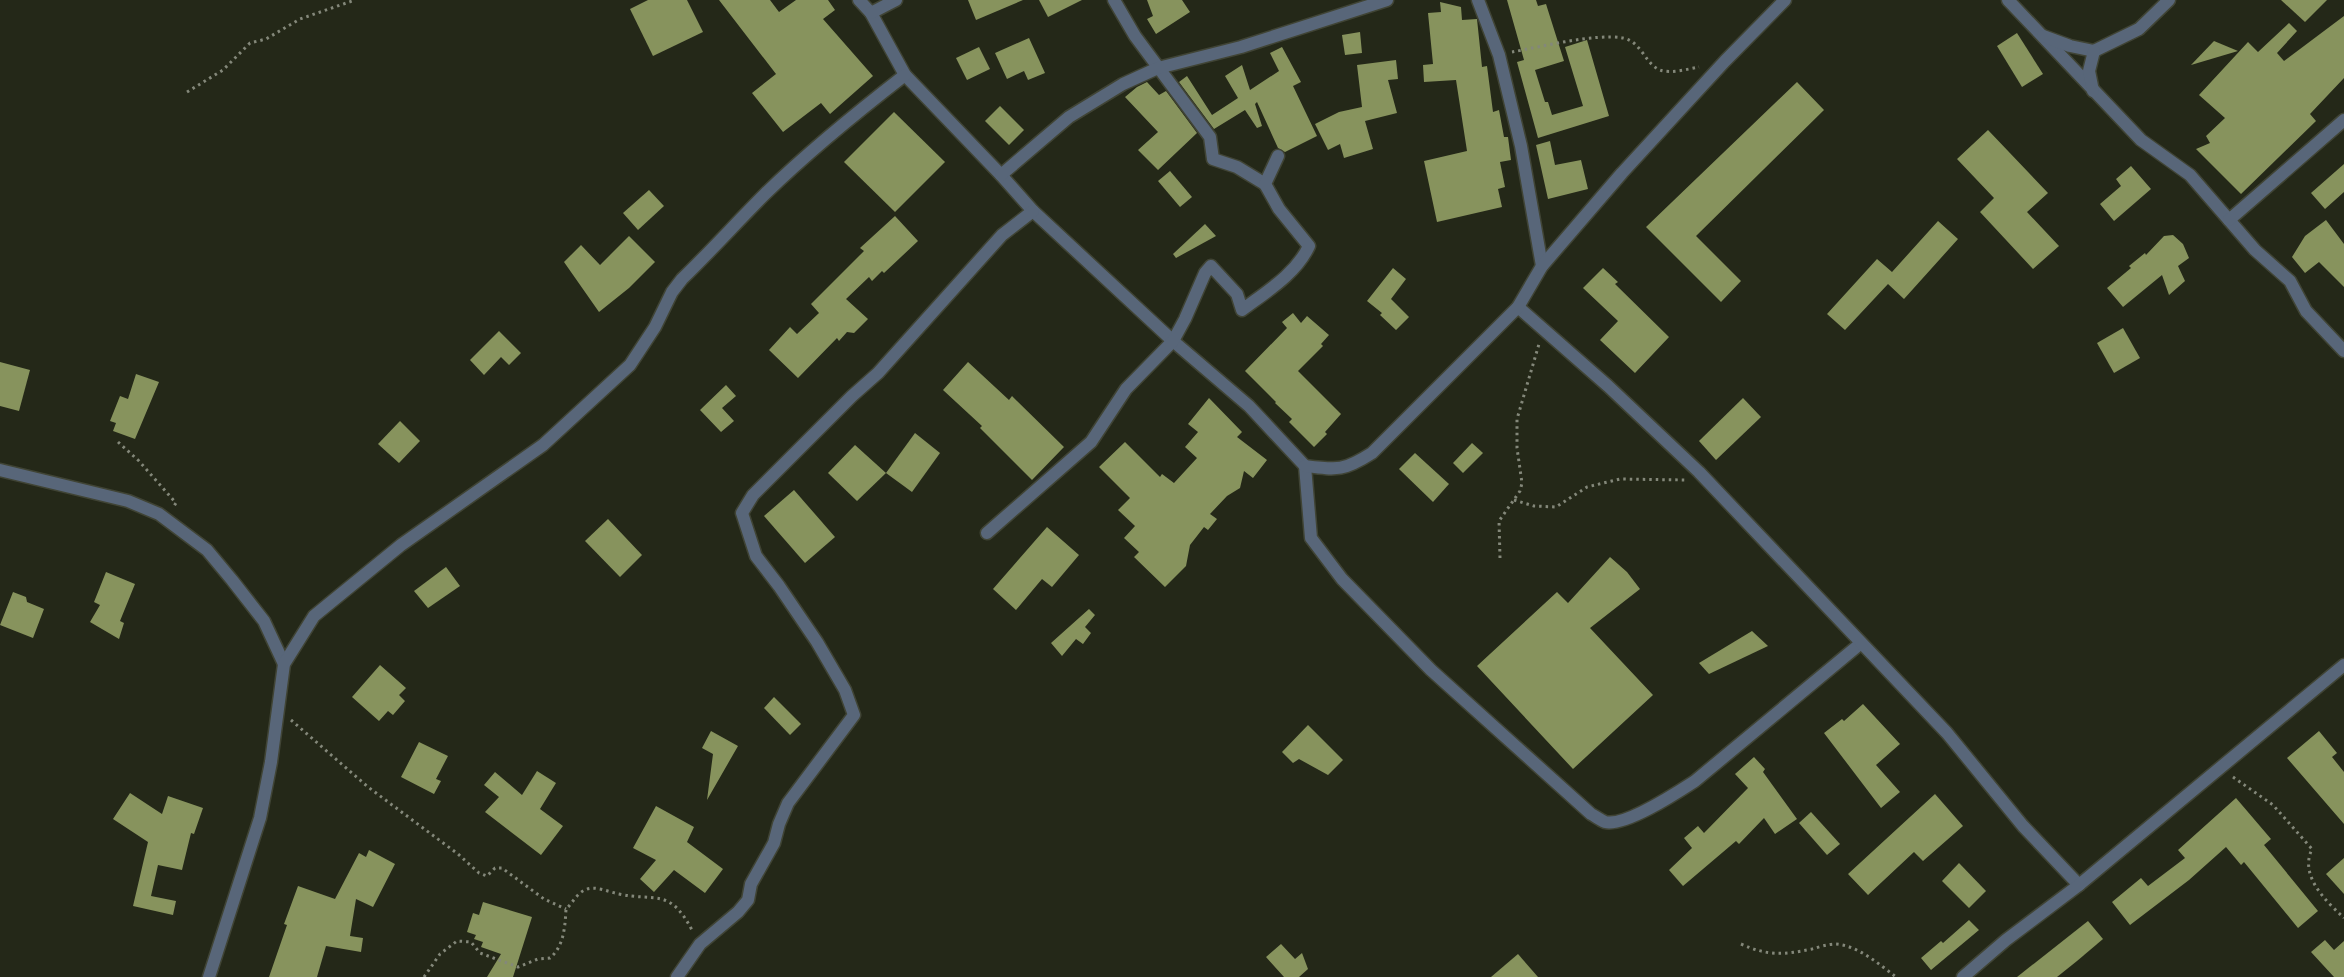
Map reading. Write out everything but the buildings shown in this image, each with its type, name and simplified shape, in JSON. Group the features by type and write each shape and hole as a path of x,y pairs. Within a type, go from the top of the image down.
{"street":[{"path":"859,0 871,13 905,75 1033,211 1173,341 1249,406 1305,466 1311,538 1342,579 1432,670 1591,814 1605,822 1625,819 1671,797 1695,781 1860,644"},
{"path":"871,13 896,0"},
{"path":"987,533 1091,442 1126,389 1173,341 1205,273 1211,266 1237,294 1242,310 1277,283 1302,259 1309,246 1279,209 1265,184 1237,167 1214,159 1210,137 1135,36 1114,0"},
{"path":"1001,175 1069,117 1123,84 1158,68 1241,47 1387,0"},
{"path":"1478,0 1499,55 1521,146 1542,266"},
{"path":"1305,466 1336,470 1354,465 1372,453 1518,307 1542,266 1622,173 1725,61 1785,0"},
{"path":"2008,0 2140,140 2190,175 2255,250 2290,281 2306,311 2344,351"},
{"path":"2041,35 2070,46 2094,50 2140,28 2169,0"},
{"path":"2093,91 2089,71 2094,50"},
{"path":"209,977 260,818 279,710 284,664 314,616 401,545 543,445 630,365 655,327 672,292 682,279 766,194 814,150 847,120 905,75"},
{"path":"2229,220 2344,120"},
{"path":"1265,184 1278,156"},
{"path":"677,977 700,944 738,912 748,900 751,884 774,844 779,824 788,803 854,715 845,690 817,642 756,556 742,513 753,495 852,396 878,373 972,272 1002,235 1033,211"},
{"path":"1518,307 1608,386 1710,484 1860,644 1947,733 2022,826 2079,885"},
{"path":"0,470 128,501 166,520 207,550 232,580 264,621 284,664"},
{"path":"1963,977 2006,940 2079,885 2344,665"}],"path":[{"path":"187,92 222,70 250,43 266,39 300,19 355,0"},
{"path":"1499,55 1608,38 1625,38 1638,47 1654,66 1661,70 1684,69 1725,61"},
{"path":"1500,558 1499,521 1514,500 1522,483 1517,448 1517,419 1544,330"},
{"path":"118,442 139,461 176,503 166,520"},
{"path":"1514,500 1534,506 1556,507 1587,487 1620,479 1676,479 1710,484"},
{"path":"279,710 368,787 458,854 479,873 487,876 495,868 502,868 544,900 566,909"},
{"path":"2219,767 2273,805 2312,848 2310,864 2313,882 2326,900 2344,918"},
{"path":"424,977 440,954 457,941 471,942 480,952 518,967 538,959 550,958 559,946 565,928 566,909 584,890 592,888 620,895 659,897 669,902 690,927 700,944"},
{"path":"1741,944 1760,953 1784,955 1834,944 1840,945 1873,960 1896,977"}]}
